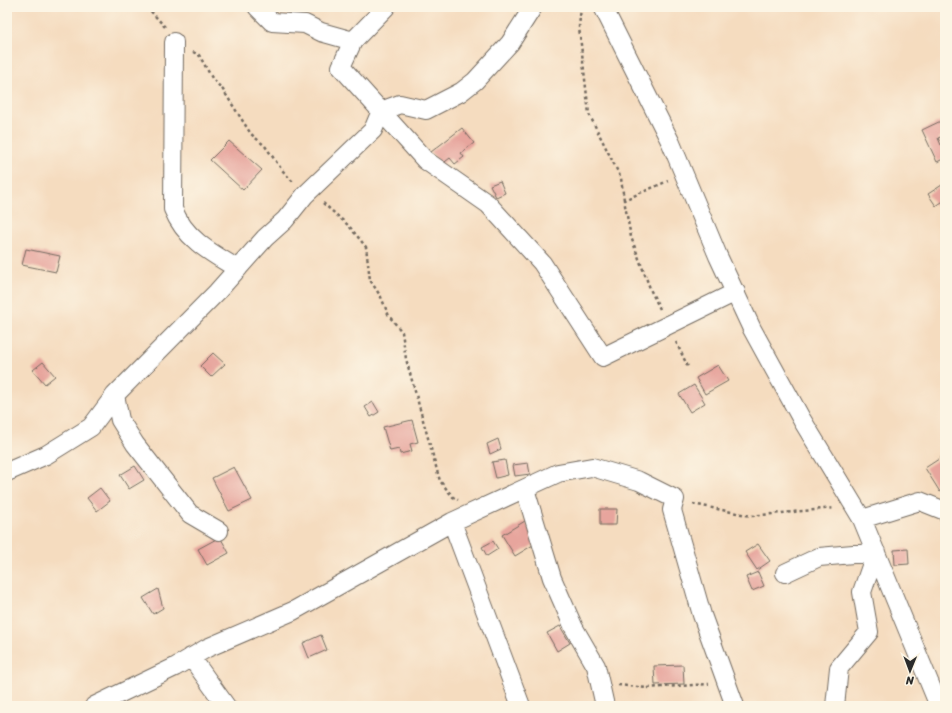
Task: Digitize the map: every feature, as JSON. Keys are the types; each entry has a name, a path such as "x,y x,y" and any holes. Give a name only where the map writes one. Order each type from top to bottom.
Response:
{"street":[{"path":"257,7 272,22 305,24 321,32 353,41"},
{"path":"386,7 353,41 341,67 425,160 488,204 542,263 603,356 736,292"},
{"path":"7,472 46,455 91,427 115,394 238,270 265,238 285,220 305,195 373,130 382,111 400,104 426,110 462,92 475,81 510,43 533,7"},
{"path":"603,7 668,136 718,256 752,329 802,420 858,512 876,552 936,700"},
{"path":"174,42 173,209 178,221 191,237 201,246 238,270"},
{"path":"115,394 120,420 135,444 190,514 219,531"},
{"path":"94,706 191,657 293,611 452,522 558,473 592,467 639,481 675,499 672,510 683,552 702,615 735,706"},
{"path":"525,489 552,578 574,628 596,666 605,706"},
{"path":"858,512 920,501 945,511"},
{"path":"452,522 521,706"},
{"path":"785,574 819,557 876,552"},
{"path":"834,706 839,668 869,632 862,592 876,552"},
{"path":"191,657 226,706"}],"path":[{"path":"147,7 167,29 174,42 199,55 212,78 223,90 252,134 265,146 282,170 305,195 316,196 349,226 366,247 370,280 381,297 390,316 402,332 406,359 440,481 453,497 477,511"},
{"path":"582,7 579,27 588,114 620,178 631,237 651,291 689,369"},
{"path":"624,200 684,174"},
{"path":"675,499 751,516 858,512"},
{"path":"600,682 647,688 690,687 727,682"}],"building":[{"path":"945,119 945,135 938,138 941,145 945,143 945,158 937,162 922,130"},
{"path":"462,128 474,143 461,153 464,157 455,164 450,158 441,165 431,152"},
{"path":"229,141 262,170 243,190 210,160"},
{"path":"500,181 505,193 496,197 490,185"},
{"path":"942,185 945,189 945,200 936,206 928,194"},
{"path":"26,249 60,256 56,272 22,265"},
{"path":"213,353 225,364 211,377 200,366"},
{"path":"43,362 55,376 45,384 33,370"},
{"path":"718,365 728,381 705,394 696,378"},
{"path":"694,385 705,403 690,412 679,394"},
{"path":"373,402 379,412 371,417 365,407"},
{"path":"412,420 418,442 410,444 412,451 400,454 399,449 390,451 383,427"},
{"path":"498,439 501,449 490,454 487,444"},
{"path":"945,455 945,488 940,492 925,468"},
{"path":"505,460 508,475 496,478 492,462"},
{"path":"528,463 530,474 515,476 513,465"},
{"path":"135,466 144,480 129,489 120,475"},
{"path":"234,467 252,500 229,511 212,478"},
{"path":"100,488 110,501 97,511 87,498"},
{"path":"600,509 617,509 616,525 600,525"},
{"path":"525,521 538,542 515,556 502,535"},
{"path":"220,537 229,553 207,565 198,549"},
{"path":"493,541 498,549 487,556 482,547"},
{"path":"758,544 770,561 757,570 745,552"},
{"path":"908,549 909,564 895,565 894,550"},
{"path":"758,572 764,586 752,591 746,577"},
{"path":"158,589 163,608 153,614 143,598"},
{"path":"560,626 570,643 557,651 547,633"},
{"path":"321,635 327,650 309,658 303,643"},
{"path":"683,665 684,684 655,685 654,666"}]}
